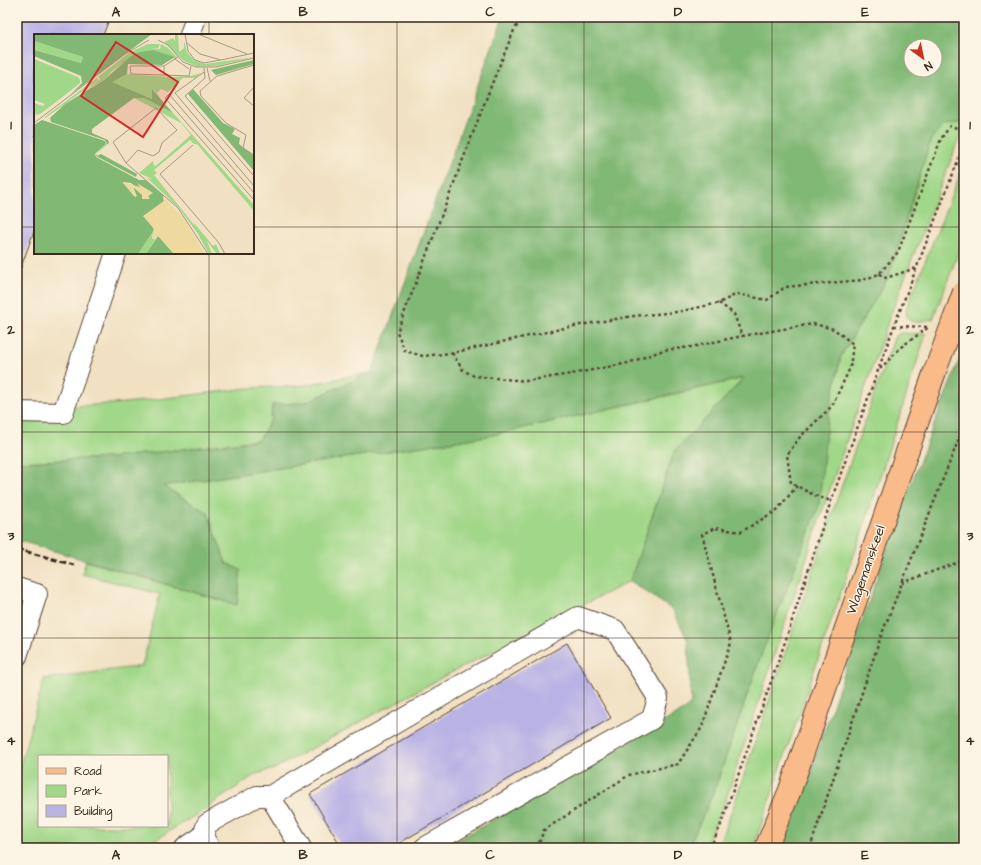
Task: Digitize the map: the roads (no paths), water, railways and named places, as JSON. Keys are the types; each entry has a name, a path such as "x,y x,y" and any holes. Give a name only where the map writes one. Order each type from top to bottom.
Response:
{"main road":[{"name":"Wagemanskeel","path":"766,848 790,790 934,374 964,292"}],"lane":[{"path":"190,34 196,17"},
{"path":"17,412 62,413 116,254"},
{"path":"17,588 37,594 17,656"},
{"path":"185,848 206,842 207,824 257,796 270,796 578,617 615,630 658,698 652,719 424,848"},
{"path":"270,796 301,848"}],"railway":[{"path":"17,549 74,565"}]}
